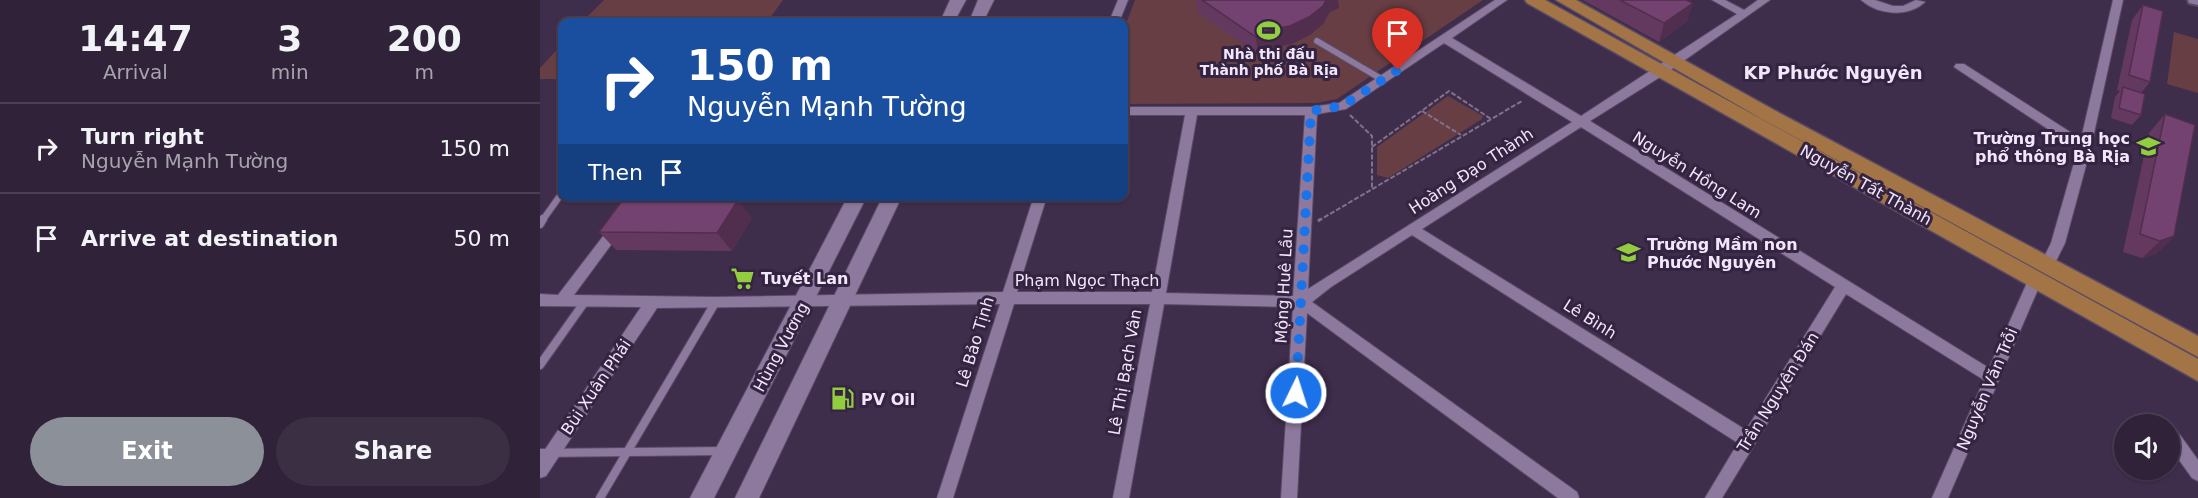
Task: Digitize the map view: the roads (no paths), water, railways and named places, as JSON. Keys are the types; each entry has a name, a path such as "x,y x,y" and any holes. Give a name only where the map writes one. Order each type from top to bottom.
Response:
{"main road":[{"path":"949,18 958,0"},
{"path":"978,18 986,0"},
{"name":"Nguyễn Tất Thành","path":"1533,0 1667,66 2041,272 2198,347"},
{"name":"Nguyễn Tất Thành","path":"1564,0 1667,66"},
{"name":"Hùng Vương","path":"702,498 855,201"},
{"name":"Hùng Vương","path":"747,498 891,201"},
{"name":"Nguyễn Tất Thành","path":"2041,272 2198,371"}],"street":[{"path":"1116,18 1123,0"},
{"path":"1128,111 1311,111 1342,106 1502,0"},
{"path":"1717,0 1744,14"},
{"name":"Hoàng Đạo Thành","path":"1302,302 1326,283 1667,66 1765,0"},
{"path":"1866,0 1897,11 1920,2"},
{"name":"Nguyễn Văn Trỗi","path":"1940,498 1992,377 2041,272 2058,243 2085,147 2118,0"},
{"path":"2193,0 2198,1"},
{"name":"Nguyễn Hồng Lam","path":"1445,39 1581,120 1843,287 1992,377"},
{"path":"1960,67 2085,147"},
{"name":"Lê Thị Bạch Vân","path":"1121,498 1192,111"},
{"name":"Mộng Huê Lầu","path":"1289,498 1302,302 1311,111"},
{"path":"562,300 637,201"},
{"name":"Lê Bảo Tịnh","path":"945,498 1039,201"},
{"name":"Lê Bình","path":"1413,229 1748,440"},
{"name":"Trần Nguyên Đán","path":"1713,498 1843,287"},
{"name":"Phạm Ngọc Thạch","path":"540,300 715,303 1008,297 1302,302"},
{"path":"1302,302 1571,498"},
{"name":"Bùi Xuân Phái","path":"540,471 546,453 652,303"},
{"path":"2180,448 2198,473"}],"lane":[{"path":"1317,40 1383,80"},
{"path":"540,224 558,199"},
{"path":"540,365 586,300"},
{"path":"600,498 715,303"},
{"path":"546,453 726,451"}],"place":[{"name":"Nhà thi đấu Thành phố Bà Rịa","path":"1269,30"},
{"name":"Trường Trung học phổ thông Bà Rịa","path":"2148,147"},
{"name":"Trường Mầm non Phước Nguyên","path":"1629,253"},
{"name":"Tuyết Lan","path":"743,278"},
{"name":"PV Oil","path":"843,399"}],"district":[{"name":"KP Phước Nguyên","path":"1833,72"}]}
